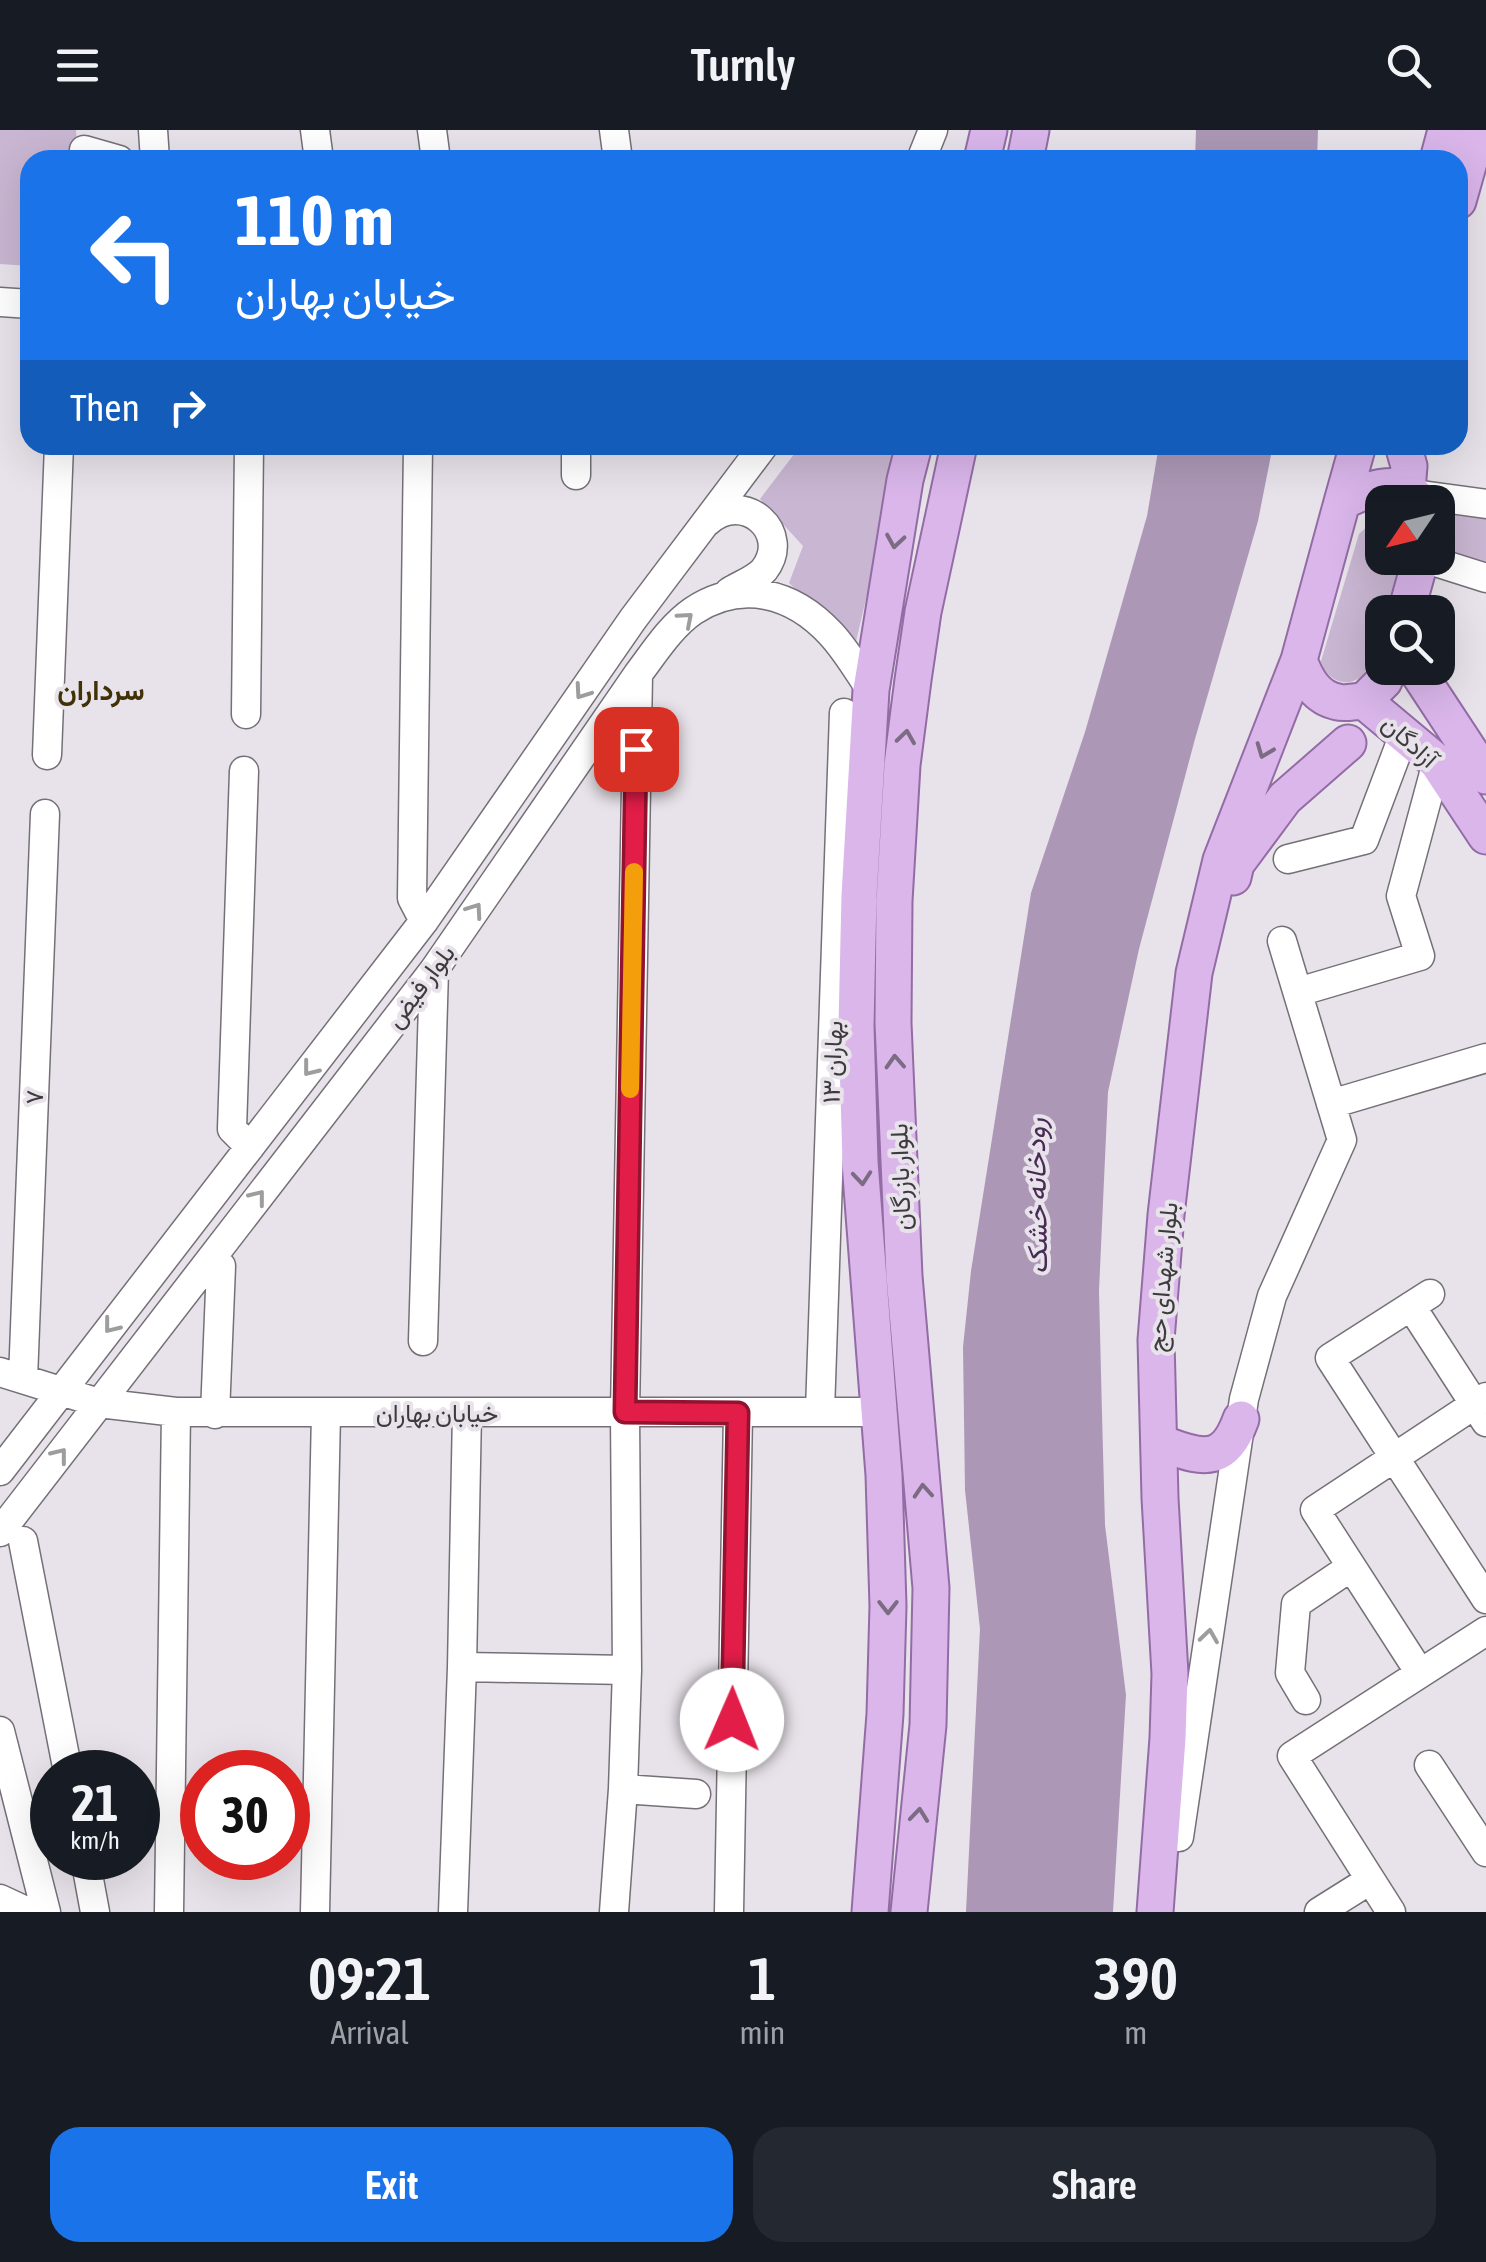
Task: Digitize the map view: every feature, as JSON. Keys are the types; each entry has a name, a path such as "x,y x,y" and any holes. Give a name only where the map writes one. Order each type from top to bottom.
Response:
{"main road":[{"path":"1468,158 1478,130"},
{"name":"بلوار بازرگان","path":"870,1912 886,1714 888,1606 884,1475 860,1162 856,1026 859,896 871,690 911,455"},
{"name":"بلوار بازرگان","path":"910,1912 928,1725 930,1588 904,1276 893,1023 894,901 902,765 913,680 923,612 957,455"},
{"name":"بلوار شهدای حج","path":"1155,1912 1170,1674 1156,1340 1194,973 1221,860 1299,660 1355,455"},
{"path":"1405,455 1412,485"},
{"path":"1342,502 1365,490"},
{"path":"1299,660 1307,681 1320,695 1338,702 1362,700"},
{"path":"1378,685 1362,700 1348,744 1404,734 1405,713 1414,705 1440,706"},
{"name":"آزادگان","path":"1426,685 1486,776"},
{"name":"آزادگان","path":"1362,700 1437,762 1486,836"},
{"name":"بلوار شهدای حج","path":"1174,1912 1186,1679 1172,1515 1168,1358 1178,1232 1208,973 1236,864 1286,798 1348,744"},
{"path":"859,896 894,901"},
{"path":"1169,1446 1196,1456 1217,1452 1234,1439 1241,1419"}],"street":[{"path":"47,755 59,455"},
{"path":"246,714 249,455"},
{"path":"418,455 412,898 424,922"},
{"path":"576,455 576,475"},
{"name":"بلوار فیض","path":"0,1471 424,922 633,619 757,455"},
{"path":"1455,500 1486,504"},
{"name":"بلوار فیض","path":"11,1537 100,1403 434,970 661,643 690,612 755,578 765,568 772,555 772,540 757,516 730,509 705,524"},
{"path":"1455,568 1486,578"},
{"path":"719,597 748,593 776,596 804,609 832,635 871,690"},
{"path":"614,1912 626,1670 625,1412 638,674"},
{"name":"بهاران ۱۳","path":"820,1411 844,713"},
{"path":"1288,859 1364,840 1404,734"},
{"path":"1298,992 1420,956 1402,896 1437,762"},
{"path":"244,771 232,1128 250,1146"},
{"name":"۷","path":"12,1376 45,814"},
{"path":"1179,1837 1244,1399 1272,1296 1342,1140 1282,941"},
{"path":"423,1341 434,970"},
{"path":"352,1015 382,1038"},
{"path":"1331,1104 1486,1058"},
{"path":"215,1414 221,1266"},
{"path":"1420,1673 1315,1510 1395,1458 1482,1408 1420,1300 1330,1358 1395,1458 1486,1599"},
{"name":"خیابان بهاران","path":"12,1376 100,1403 215,1414 879,1412"},
{"path":"169,1912 176,1412"},
{"path":"453,1912 467,1412"},
{"path":"729,1912 738,1413"},
{"path":"315,1912 326,1414"},
{"path":"11,1537 63,1750"},
{"path":"1306,1700 1290,1672 1296,1604 1351,1567"},
{"path":"1391,1912 1292,1756 1486,1631"},
{"path":"462,1668 626,1670"},
{"path":"0,1731 46,1912"},
{"path":"1429,1764 1486,1852"},
{"path":"623,1789 696,1794"},
{"path":"88,1880 95,1912"},
{"path":"1319,1912 1370,1880"},
{"path":"0,1899 28,1912"}],"shaded area":[{"path":"0,130 76,130 77,150 20,150 20,265 0,264"},
{"path":"793,455 900,455 855,646 789,583 803,546 760,499"},
{"path":"1455,504 1486,509 1486,567 1455,559"},
{"path":"1365,528 1365,575 1400,575 1394,595 1365,595 1365,673 1353,681 1343,682 1329,675 1321,661 1359,534"}],"water":[{"path":"1196,130 1318,130 1317,150 1195,150"},
{"name":"رودخانه خشک","path":"1157,455 1271,455 1258,521 1139,949 1108,1092 1099,1291 1105,1525 1126,1695 1113,1912 966,1912 980,1629 965,1490 963,1347 971,1271 1031,893 1085,732 1147,516"}],"slow traffic":[{"path":"630,1089 634,872"}],"district":[{"name":"سرداران","path":"101,690"}],"route":[{"path":"636,749 625,1412 738,1413 732,1720"}]}
